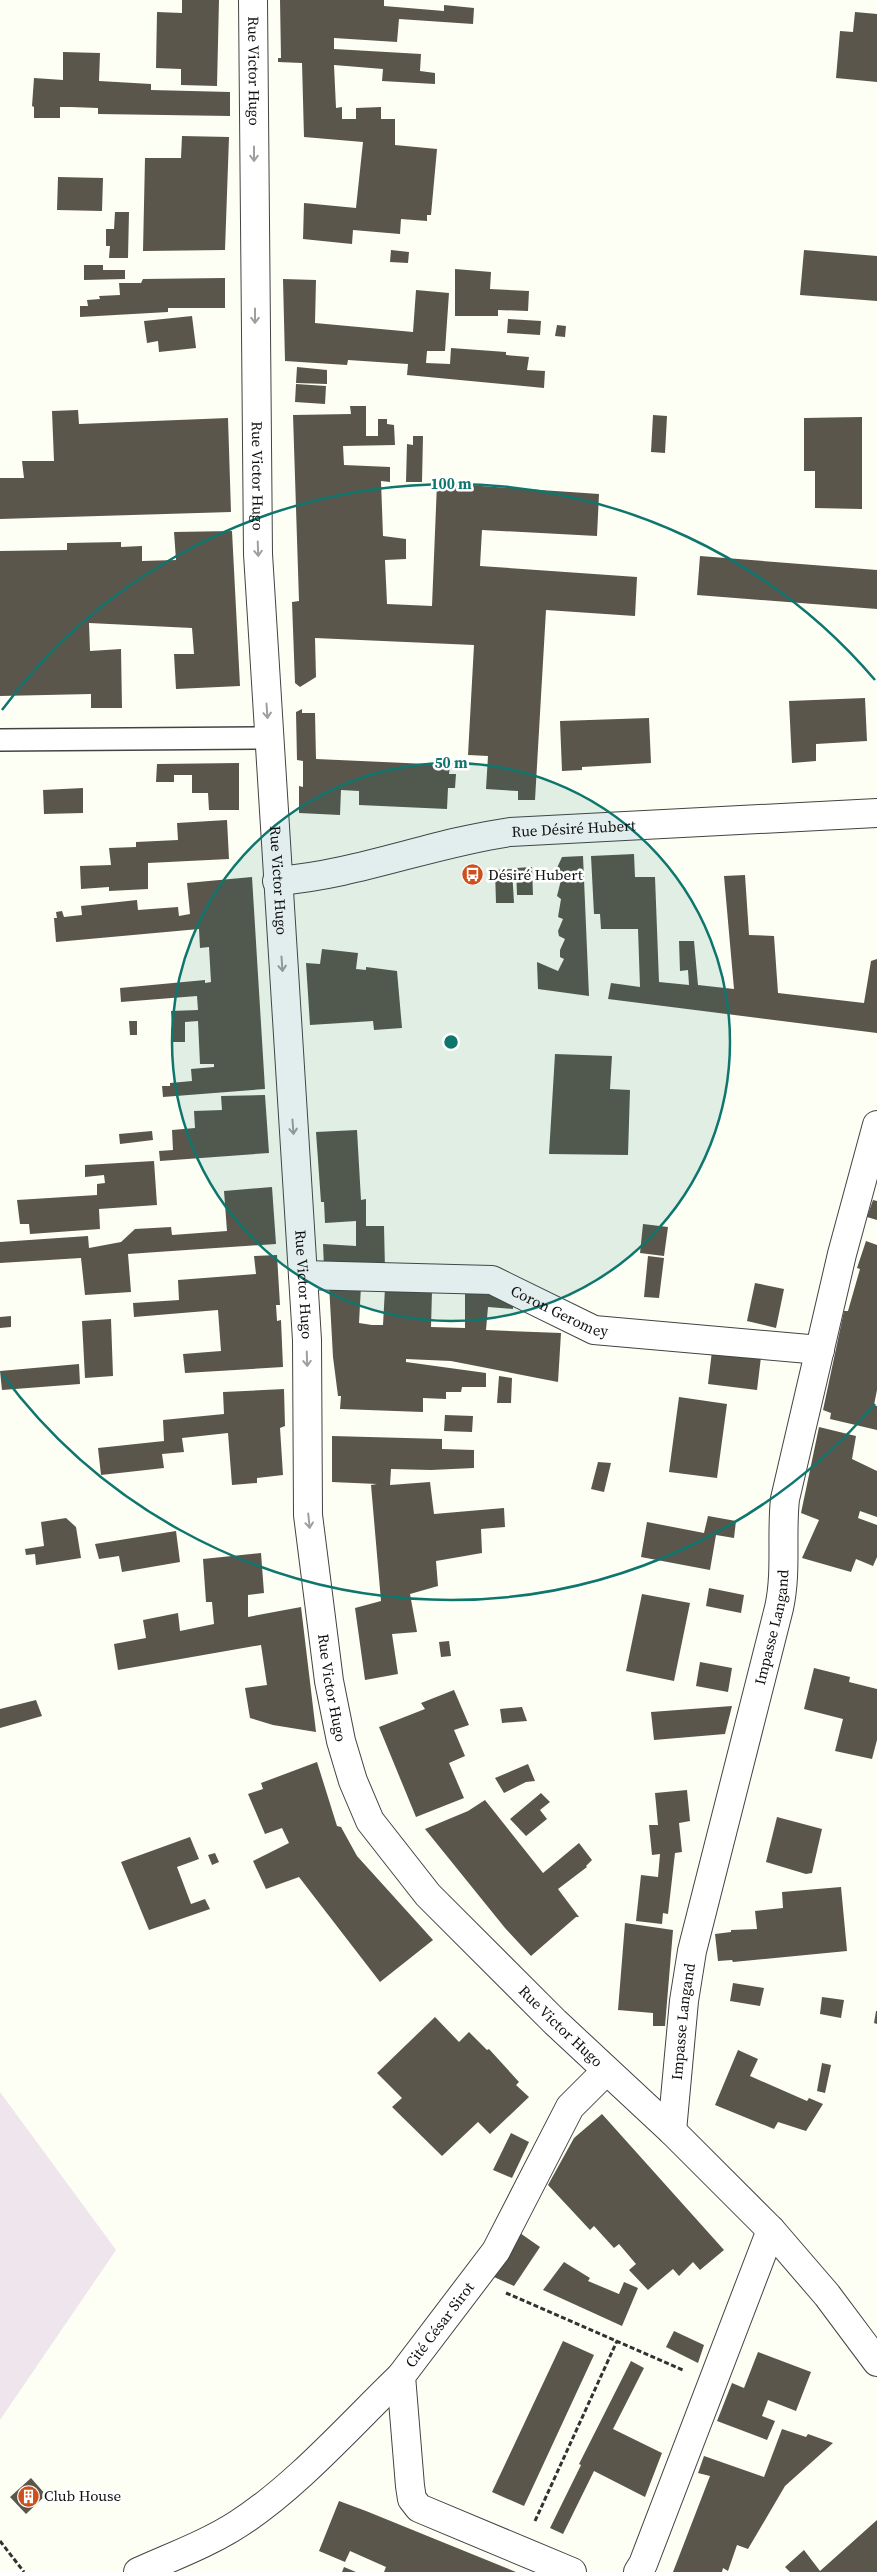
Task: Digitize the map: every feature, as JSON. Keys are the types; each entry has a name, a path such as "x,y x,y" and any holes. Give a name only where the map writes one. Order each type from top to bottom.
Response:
{"street":[{"name":"Rue Victor Hugo","path":"253,0 256,510 308,1368 308,1516 332,1699 341,1741 353,1781 370,1821 378,1834 428,1895 606,2071 672,2131 771,2230 827,2295 877,2362"},
{"name":"Rue Désiré Hubert","path":"277,881 330,875 478,837 510,832 877,813"},
{"name":"Impasse Langand","path":"672,2131 684,2001 692,1951 782,1593 785,1499 842,1254 877,1125"},
{"name":"Coron Geromey","path":"302,1276 492,1280 594,1330 820,1350"},
{"name":"Cité César Sirot","path":"572,2572 418,2508 412,2499 401,2376 496,2251 570,2107 606,2071"},
{"path":"638,2572 643,2564 771,2230"},
{"path":"138,2572 214,2537 256,2511 279,2493 401,2376"}],"lane":[{"path":"0,740 269,738"}],"path":[{"path":"475,2280 712,2382"},
{"path":"522,2551 617,2341"},
{"path":"0,2542 24,2572"}],"shaded area":[{"path":"0,2092 116,2250 0,2420"}],"building":[{"path":"182,0 219,0 217,86 181,85 181,69 156,68 157,12 182,13"},
{"path":"280,0 384,0 384,6 444,11 444,5 474,8 473,24 399,19 397,42 334,38 334,49 421,54 420,71 435,73 435,84 382,81 383,69 334,65 336,108 342,107 342,119 356,119 356,108 381,107 381,119 395,119 395,145 437,149 431,215 427,215 427,221 401,219 400,234 353,230 352,244 303,239 304,203 356,208 363,142 304,137 302,63 278,62 278,58 281,58"},
{"path":"855,12 877,14 877,82 836,78 840,31 853,32"},
{"path":"63,52 100,53 99,81 151,84 151,90 230,92 230,116 98,114 98,108 60,107 60,118 34,118 34,107 32,106 34,78 63,80"},
{"path":"182,136 229,137 225,250 143,251 145,158 181,158"},
{"path":"58,177 103,178 102,211 57,210"},
{"path":"115,212 129,212 128,258 109,258 110,246 106,246 106,229 114,229"},
{"path":"391,250 409,252 408,263 390,262"},
{"path":"804,250 877,256 877,301 800,295"},
{"path":"84,265 103,265 103,270 125,270 125,279 84,280"},
{"path":"455,269 491,272 490,289 529,291 528,311 498,310 498,316 455,316"},
{"path":"225,278 225,308 168,308 168,312 80,317 80,306 88,306 87,300 100,299 99,296 120,295 119,283 141,283 143,279"},
{"path":"283,279 316,280 315,323 413,332 416,290 449,293 445,351 427,351 426,363 450,364 451,348 506,352 506,355 529,357 527,370 545,371 544,388 407,375 408,364 348,360 347,365 285,361"},
{"path":"192,316 196,348 159,352 158,341 147,343 144,321"},
{"path":"508,319 541,321 540,335 507,333"},
{"path":"557,325 566,326 565,337 555,336"},
{"path":"297,367 327,370 327,384 296,383"},
{"path":"296,384 326,386 325,404 295,402"},
{"path":"350,406 366,406 366,436 378,436 378,419 387,419 387,424 394,425 395,445 343,446 344,465 390,467 390,482 381,481 383,536 406,539 406,559 385,560 387,604 432,606 437,483 599,494 597,536 482,530 480,566 637,577 635,616 546,610 535,800 518,800 518,791 486,789 488,756 468,755 474,645 315,638 316,677 300,687 295,683 292,602 299,601 293,415 351,414"},
{"path":"78,410 79,424 228,418 231,512 0,519 0,478 24,478 22,461 54,461 52,411"},
{"path":"653,415 667,416 665,453 651,452"},
{"path":"862,417 862,509 815,508 815,471 804,471 804,418"},
{"path":"413,436 423,436 422,482 406,482 407,444 413,445"},
{"path":"232,531 240,686 176,689 174,654 194,654 192,628 89,623 90,651 121,649 122,708 91,708 91,694 0,696 0,551 67,550 67,543 121,542 121,547 142,546 142,561 176,560 174,532"},
{"path":"700,556 877,570 877,609 697,595"},
{"path":"865,698 867,741 816,744 816,761 792,763 789,701"},
{"path":"302,709 302,713 315,713 316,759 450,765 449,774 456,774 455,788 448,788 447,809 359,805 359,791 341,790 340,815 299,813 299,786 303,787 303,761 297,760 296,712"},
{"path":"649,718 651,763 582,767 582,770 562,771 560,721"},
{"path":"239,763 239,810 209,810 208,793 192,793 192,775 174,775 174,782 156,782 157,764"},
{"path":"83,788 83,813 44,814 43,790"},
{"path":"227,820 229,859 148,863 148,889 109,891 109,887 81,889 80,866 111,865 109,848 136,847 136,842 178,840 177,823"},
{"path":"634,854 635,877 655,877 659,982 689,985 688,970 680,971 679,941 694,941 698,985 734,989 724,876 745,875 749,935 774,936 778,993 864,1003 871,961 877,959 877,1033 608,999 611,983 640,987 638,929 601,929 600,914 594,914 591,856"},
{"path":"583,856 589,996 538,989 537,962 558,971 564,959 560,957 560,950 565,939 559,936 558,931 563,919 558,917 561,899 557,896 561,880 555,876 556,870 562,857"},
{"path":"532,867 533,895 517,895 516,868"},
{"path":"512,869 514,903 496,903 495,870"},
{"path":"252,877 265,1089 163,1097 162,1086 170,1086 170,1083 192,1081 191,1069 214,1067 214,1064 200,1064 198,1021 185,1022 185,1042 173,1042 171,1011 198,1010 197,996 121,1002 120,988 205,980 205,983 211,982 209,947 200,948 199,929 56,942 54,918 57,918 56,912 62,911 64,917 82,915 81,906 137,900 138,910 178,907 179,916 190,914 187,883"},
{"path":"322,949 358,953 356,969 366,970 366,967 397,971 402,1028 374,1030 373,1021 310,1025 306,963 320,964"},
{"path":"129,1021 137,1021 137,1035 130,1035"},
{"path":"555,1054 612,1056 610,1089 630,1090 628,1155 549,1154"},
{"path":"265,1095 269,1153 160,1161 159,1151 173,1150 172,1130 195,1128 194,1111 222,1110 221,1096"},
{"path":"357,1130 361,1200 366,1199 366,1226 384,1226 385,1270 324,1268 323,1244 356,1246 356,1221 325,1223 324,1202 321,1202 316,1132"},
{"path":"152,1131 153,1140 120,1144 119,1134"},
{"path":"154,1161 157,1205 99,1209 100,1229 30,1234 29,1224 20,1224 17,1200 97,1195 97,1184 105,1183 104,1175 85,1177 85,1165"},
{"path":"272,1187 276,1244 128,1254 131,1292 85,1295 81,1258 0,1263 0,1242 88,1236 89,1248 121,1242 135,1229 171,1227 172,1235 227,1231 224,1191"},
{"path":"873,1200 877,1201 877,1220 867,1217"},
{"path":"643,1224 668,1227 664,1256 640,1253"},
{"path":"866,1241 877,1245 877,1390 874,1405 877,1406 877,1430 830,1419 831,1413 823,1410 844,1311 848,1311 860,1269 857,1268"},
{"path":"277,1255 280,1305 276,1305 277,1321 281,1320 283,1367 185,1373 183,1354 221,1351 218,1310 134,1317 133,1303 179,1300 178,1280 256,1274 254,1256"},
{"path":"648,1256 664,1258 659,1298 644,1297"},
{"path":"755,1283 784,1289 776,1328 747,1321"},
{"path":"329,1284 361,1286 359,1323 372,1325 383,1325 385,1288 432,1291 431,1327 465,1328 465,1293 514,1296 513,1309 488,1307 486,1330 561,1333 558,1382 451,1361 406,1359 406,1362 486,1373 486,1387 462,1387 461,1392 446,1392 446,1399 423,1398 423,1412 340,1409 341,1396 338,1396 333,1357"},
{"path":"11,1316 11,1327 0,1328 0,1317"},
{"path":"111,1319 113,1376 85,1378 82,1321"},
{"path":"712,1351 761,1357 757,1390 708,1384"},
{"path":"79,1364 80,1384 2,1390 0,1371"},
{"path":"499,1376 512,1378 511,1403 497,1403"},
{"path":"284,1389 285,1426 280,1428 283,1475 257,1478 257,1483 232,1485 228,1433 182,1438 184,1452 162,1454 164,1468 101,1475 98,1448 164,1441 163,1420 224,1414 223,1392"},
{"path":"679,1397 727,1404 717,1478 669,1472"},
{"path":"445,1415 473,1416 472,1432 444,1431"},
{"path":"819,1427 856,1436 852,1459 877,1471 877,1517 860,1511 858,1518 877,1525 877,1557 873,1566 856,1559 851,1572 802,1558 819,1520 801,1513"},
{"path":"332,1436 442,1439 442,1449 474,1450 474,1468 391,1469 390,1485 430,1482 434,1514 504,1508 505,1527 481,1529 482,1553 436,1561 438,1586 410,1594 417,1632 392,1634 398,1674 365,1680 355,1608 381,1601 371,1485 377,1484 332,1482"},
{"path":"598,1462 611,1463 604,1492 591,1489"},
{"path":"708,1516 736,1521 734,1538 716,1535 710,1570 641,1557 647,1522 704,1533"},
{"path":"66,1518 76,1527 81,1558 36,1565 35,1554 26,1555 25,1549 44,1546 41,1522"},
{"path":"176,1531 180,1562 122,1572 119,1556 99,1559 95,1544"},
{"path":"261,1553 264,1593 248,1595 248,1617 301,1607 316,1732 273,1725 250,1718 245,1688 267,1685 261,1645 118,1670 114,1644 146,1638 143,1620 178,1613 180,1631 214,1624 212,1602 206,1602 203,1559"},
{"path":"709,1588 744,1595 741,1613 706,1606"},
{"path":"642,1594 690,1603 674,1681 626,1671"},
{"path":"449,1641 451,1656 441,1657 439,1642"},
{"path":"700,1662 732,1668 728,1692 696,1686"},
{"path":"814,1668 850,1677 849,1682 877,1689 877,1740 872,1759 835,1751 843,1719 804,1709"},
{"path":"454,1690 469,1725 454,1730 465,1756 449,1763 464,1798 416,1817 379,1727 425,1709 421,1703"},
{"path":"36,1700 42,1716 0,1728 0,1709"},
{"path":"732,1706 725,1734 654,1740 651,1712"},
{"path":"522,1707 527,1721 502,1723 500,1709"},
{"path":"317,1762 337,1826 341,1827 357,1856 433,1940 380,1982 299,1877 266,1889 253,1861 289,1843 282,1828 265,1834 248,1794 263,1789 261,1783"},
{"path":"528,1764 535,1781 526,1782 504,1793 495,1778"},
{"path":"687,1790 690,1821 679,1823 682,1852 675,1853 668,1914 663,1913 662,1924 636,1921 641,1875 658,1877 660,1854 652,1855 649,1825 658,1825 655,1793"},
{"path":"541,1793 550,1802 540,1810 547,1819 526,1836 510,1819"},
{"path":"485,1800 543,1873 579,1843 592,1860 587,1867 558,1889 579,1917 576,1917 531,1956 505,1928 425,1829 468,1811"},
{"path":"777,1817 822,1829 812,1873 806,1874 766,1862"},
{"path":"190,1837 199,1859 177,1867 191,1904 205,1899 210,1909 149,1930 121,1862"},
{"path":"215,1853 219,1862 212,1865 208,1855"},
{"path":"841,1887 847,1951 733,1962 732,1960 718,1961 715,1934 731,1932 731,1930 757,1929 755,1911 783,1908 782,1892"},
{"path":"625,1923 673,1930 665,2026 653,2026 653,2013 618,2010"},
{"path":"733,1983 764,1988 760,2006 730,2001"},
{"path":"822,1997 844,2000 841,2018 820,2014"},
{"path":"877,2011 877,2024 874,2023"},
{"path":"435,2017 459,2042 469,2032 487,2050 489,2049 519,2082 516,2085 529,2097 490,2134 478,2122 442,2156 392,2107 402,2098 377,2073"},
{"path":"738,2050 758,2059 750,2076 807,2101 809,2098 823,2104 806,2131 778,2122 774,2129 715,2105"},
{"path":"822,2063 831,2065 825,2093 817,2091"},
{"path":"602,2114 724,2250 700,2270 693,2262 679,2276 673,2269 648,2290 629,2270 636,2264 619,2244 614,2248 594,2226 590,2230 548,2185 574,2138"},
{"path":"511,2133 529,2142 512,2178 493,2170"},
{"path":"520,2233 540,2247 514,2286 494,2277"},
{"path":"564,2262 590,2278 588,2281 619,2294 624,2282 638,2288 622,2326 543,2290"},
{"path":"674,2331 704,2345 698,2363 666,2347"},
{"path":"563,2341 594,2355 524,2506 492,2492"},
{"path":"758,2352 811,2372 796,2411 768,2400 762,2416 775,2421 767,2440 717,2421 732,2383 744,2388"},
{"path":"631,2361 644,2368 613,2429 662,2453 645,2497 594,2471 563,2534 550,2528 581,2465 579,2464"},
{"path":"782,2429 806,2437 808,2434 833,2443 785,2486 748,2549 737,2545 728,2571 723,2568 722,2572 673,2572 710,2476 698,2473 704,2456 764,2477"},
{"name":"Club House","path":"31,2478 46,2495 26,2514 10,2497"},
{"path":"339,2501 516,2572 384,2572 386,2567 350,2551 345,2562 319,2551"},
{"path":"877,2520 877,2572 790,2572 785,2567 804,2550 820,2571"},
{"path":"344,2567 356,2572 342,2572"}],"place":[{"name":"Désiré Hubert","path":"472,875"},
{"name":"Club House","path":"28,2496"}]}
